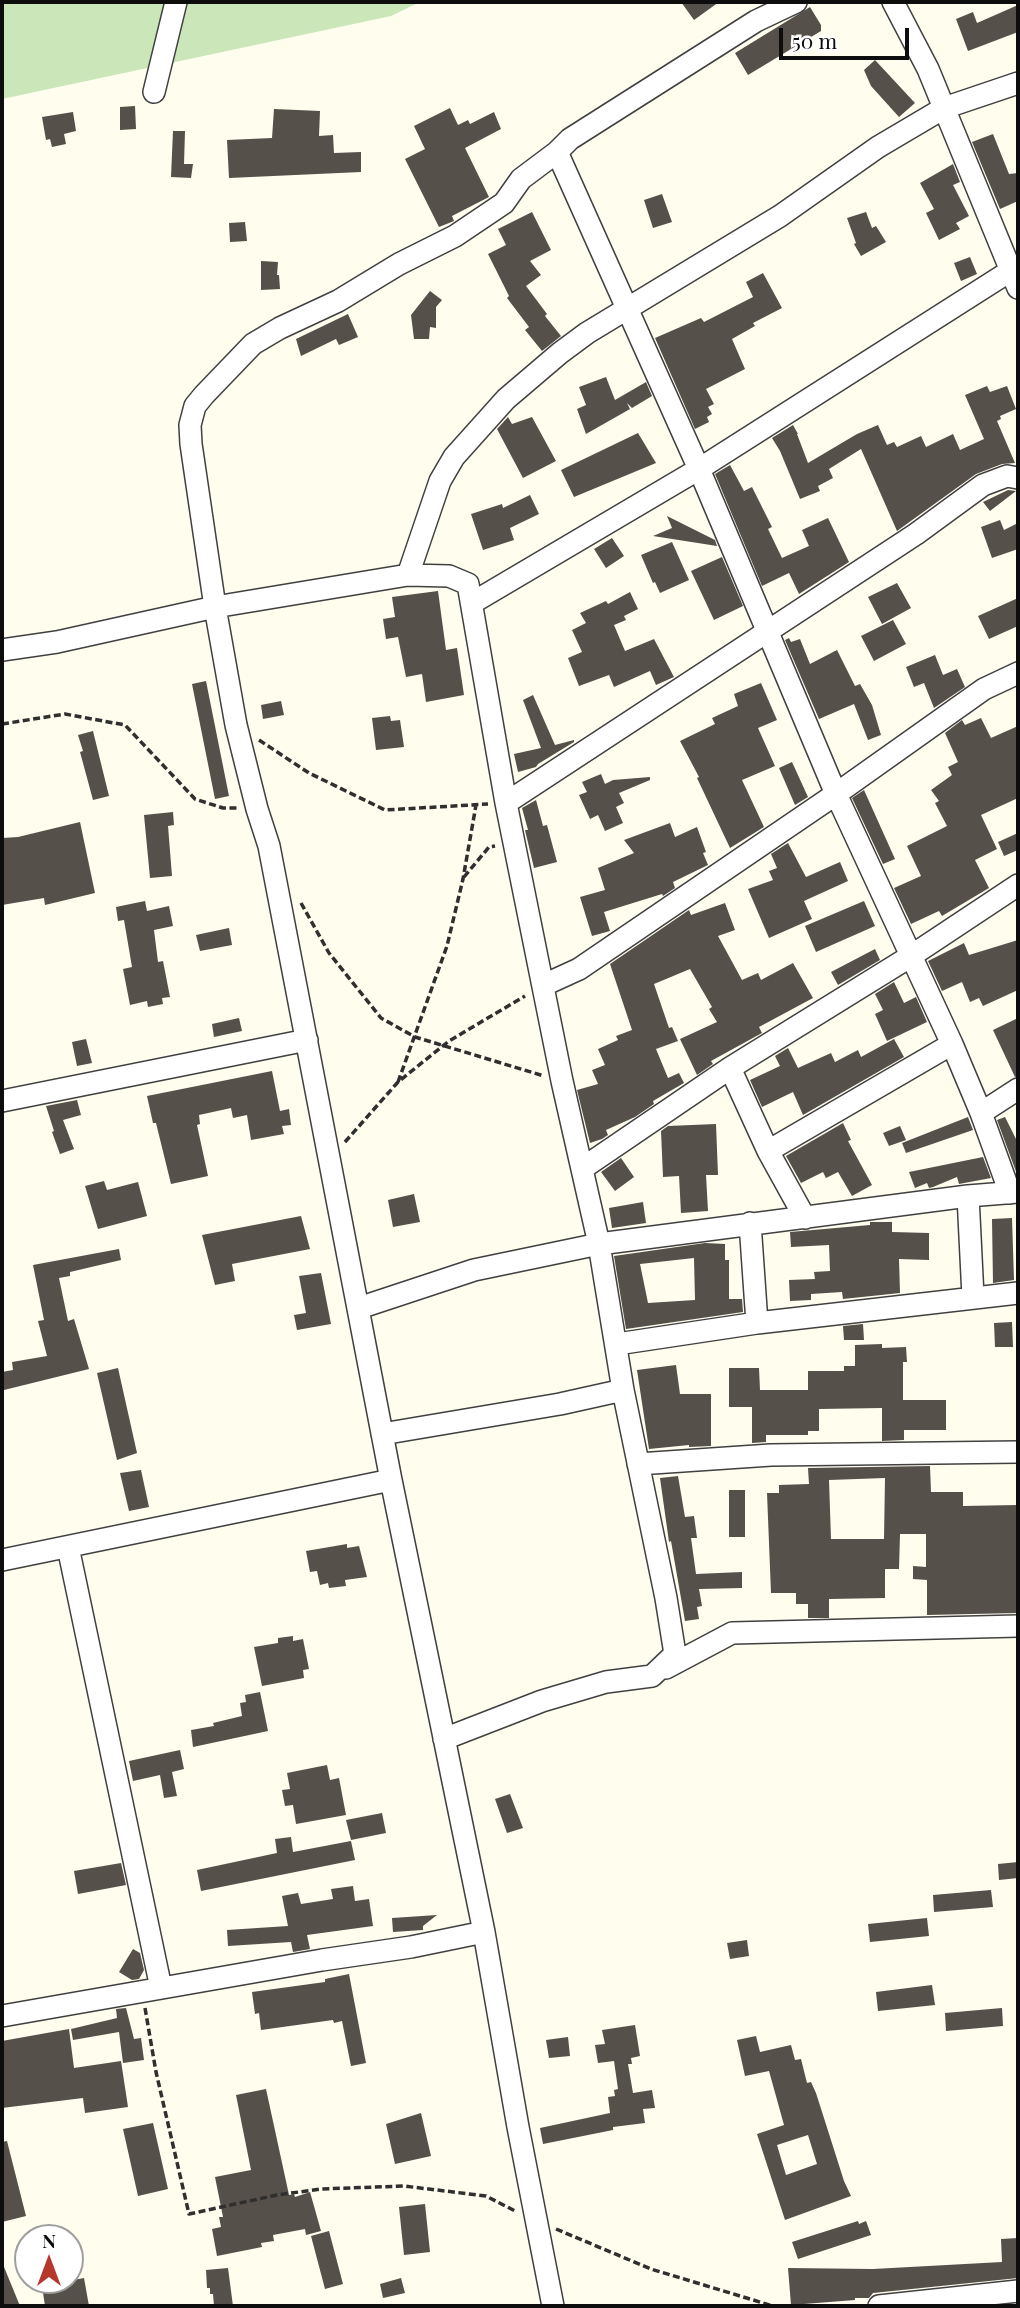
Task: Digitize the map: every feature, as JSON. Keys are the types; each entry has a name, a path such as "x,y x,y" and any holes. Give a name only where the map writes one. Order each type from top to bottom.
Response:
{"street":[{"path":"154,92 176,2"},
{"path":"554,2306 484,1931 391,1480 269,846 236,725 215,607 190,425 195,406 253,344 455,236 503,203 520,179 570,139 756,22 796,2"},
{"path":"472,603 699,469 1016,276 928,69 893,2"},
{"path":"408,575 440,481 454,457 506,399 560,353 587,333 770,223 878,147 944,108 1018,83"},
{"path":"359,1308 474,1270 599,1244 968,1196 1014,1193 952,1044 836,794 699,469 557,152"},
{"path":"506,803 916,534 983,485 1007,476 1018,478"},
{"path":"2,650 57,642 215,607 408,575 449,576 468,584 506,803 562,1081 599,1244 623,1390 666,1598 675,1654 652,1676"},
{"path":"544,985 579,969 836,794 984,689 1018,673"},
{"path":"583,1168 730,1068 911,956 1018,885"},
{"path":"2,1101 307,1040"},
{"path":"768,1151 952,1044"},
{"path":"730,1068 768,1151 805,1218"},
{"path":"981,1113 1018,1089"},
{"path":"968,1196 973,1297"},
{"path":"750,1223 757,1323"},
{"path":"617,1344 757,1323 1018,1293"},
{"path":"383,1434 623,1390"},
{"path":"638,1464 771,1455 1018,1452"},
{"path":"2,1560 391,1480"},
{"path":"68,1547 151,1990"},
{"path":"444,1739 542,1701 606,1682 652,1676 732,1633 1018,1626"},
{"path":"2,2016 411,1947 484,1931"},
{"path":"879,2306 1018,2291"}],"path":[{"path":"2,724 65,714 125,725 195,799 223,808 257,809"},
{"path":"236,725 309,774 385,810 506,803"},
{"path":"398,1082 447,946 463,879 476,805"},
{"path":"463,879 489,847 515,839"},
{"path":"298,897 329,953 381,1018 415,1037 562,1081"},
{"path":"330,1159 398,1082 443,1046 544,985"},
{"path":"151,1990 156,2072 188,2214 277,2195 321,2189 404,2186 486,2196 536,2221 651,2269 774,2306"}],"green space":[{"path":"2,2 420,2 391,16 2,99"}],"building":[{"path":"681,2 719,2 694,20"},
{"path":"1018,5 1018,32 968,51 956,19 973,12 977,23"},
{"path":"810,7 821,25 821,31 748,75 735,53"},
{"path":"875,60 915,103 899,117 871,86 864,70"},
{"path":"135,106 136,129 120,130 120,107"},
{"path":"450,108 458,125 468,120 470,124 494,112 501,129 465,148 489,197 452,216 454,221 439,227 405,159 425,149 414,126"},
{"path":"274,109 320,111 319,136 333,135 334,153 361,152 361,172 229,178 227,140 272,138"},
{"path":"73,112 76,131 64,134 66,144 52,147 50,139 46,140 42,117"},
{"path":"173,131 185,131 184,164 193,164 191,178 171,177"},
{"path":"993,134 1009,174 1018,173 1018,201 1000,209 972,142"},
{"path":"953,164 960,182 953,185 969,216 956,223 960,229 939,240 926,213 934,209 920,183"},
{"path":"662,194 672,222 653,228 644,200"},
{"path":"532,212 551,250 530,261 541,275 526,286 561,336 542,351 525,330 529,327 507,298 509,296 488,254 506,245 498,229"},
{"path":"866,212 872,228 876,226 886,242 861,256 854,244 856,243 847,218"},
{"path":"245,222 247,241 230,242 229,223"},
{"path":"970,257 977,274 961,281 954,263"},
{"path":"261,261 278,262 280,289 261,290"},
{"path":"763,273 782,308 753,323 755,326 732,339 745,369 706,389 714,404 708,407 712,414 707,417 709,422 695,429 655,338 701,318 704,322 753,297 746,282"},
{"path":"430,291 442,300 436,307 436,328 430,327 429,339 414,339 411,315"},
{"path":"348,314 358,337 339,345 336,339 301,356 296,339"},
{"path":"606,377 615,400 646,382 652,396 632,408 627,403 630,409 586,434 577,409 586,405 579,387"},
{"path":"987,386 990,392 1007,386 1016,409 1000,416 1001,419 997,421 1015,463 1002,464 976,474 897,531 861,449 829,469 833,478 818,486 820,491 800,499 772,438 793,425 808,463 857,434 878,425 887,445 894,442 897,447 921,436 926,447 953,434 960,450 984,439 965,395"},
{"path":"508,417 512,424 532,417 556,461 523,478 497,429"},
{"path":"638,433 656,463 574,497 561,470"},
{"path":"730,465 744,491 752,487 772,527 768,529 782,558 809,546 802,530 828,518 849,562 799,594 789,573 762,586 715,474"},
{"path":"1008,490 1016,491 990,511 983,502"},
{"path":"530,495 539,514 510,528 514,540 483,550 471,514 502,504 503,508"},
{"path":"667,516 715,540 717,546 653,536 672,528"},
{"path":"1000,520 1004,530 1018,523 1018,549 992,558 981,527"},
{"path":"612,538 624,556 606,568 594,549"},
{"path":"672,542 689,580 660,593 641,555"},
{"path":"722,557 743,606 714,620 691,571"},
{"path":"897,583 911,608 882,624 868,597"},
{"path":"438,591 446,650 457,648 464,695 426,702 422,674 406,677 398,637 386,639 383,619 395,617 392,597"},
{"path":"630,592 638,609 624,616 626,620 614,625 625,651 654,639 674,677 656,685 650,671 614,687 609,675 579,686 568,658 582,652 572,630 586,623 580,613 606,601 608,604"},
{"path":"1018,598 1018,626 989,639 978,616"},
{"path":"893,620 906,644 874,661 861,636"},
{"path":"789,638 791,642 800,639 810,664 837,650 855,686 860,684 872,705 881,735 868,740 854,704 819,719 785,640"},
{"path":"935,655 943,675 957,669 965,687 934,708 924,683 914,687 906,667"},
{"path":"206,681 229,796 215,799 192,684"},
{"path":"761,683 777,720 758,728 775,766 742,780 764,827 730,848 680,741 715,724 712,718 738,706 734,694"},
{"path":"533,695 555,745 574,742 536,767 518,772 514,754 541,748 523,700"},
{"path":"281,701 284,715 263,719 261,705"},
{"path":"390,716 391,721 400,720 404,747 376,750 372,718"},
{"path":"981,718 991,738 1018,726 1018,798 981,815 997,849 975,860 989,888 942,916 939,911 911,924 894,888 921,876 907,846 947,826 935,803 939,801 931,790 952,775 948,767 958,762 945,733 962,720 965,725"},
{"path":"93,731 109,796 93,800 78,735"},
{"path":"792,762 808,797 795,805 779,768"},
{"path":"601,774 605,784 613,780 650,777 650,780 619,793 624,803 616,807 623,823 605,831 598,815 590,819 579,795 587,792 582,782"},
{"path":"864,790 895,859 883,864 852,798"},
{"path":"536,800 543,826 547,825 557,862 534,868 522,808"},
{"path":"173,812 174,825 168,826 172,876 150,878 144,815"},
{"path":"80,822 95,893 45,905 44,898 2,905 2,838 18,837"},
{"path":"670,823 675,837 697,827 708,865 673,882 675,888 663,896 662,894 604,912 610,931 592,936 580,897 605,890 598,868 634,853 624,840"},
{"path":"1018,833 1018,850 1004,856 998,842"},
{"path":"788,843 806,877 840,862 848,881 804,901 812,919 769,938 748,889 773,880 769,871 777,868 771,854"},
{"path":"145,901 147,911 169,906 173,926 154,930 158,962 163,961 170,997 162,998 163,1004 148,1007 147,1001 130,1005 123,969 132,967 124,920 118,921 116,907"},
{"path":"864,901 875,926 816,952 805,926"},
{"path":"725,903 735,930 718,936 742,980 758,973 761,980 793,963 813,998 759,1027 762,1033 711,1061 713,1064 697,1075 680,1039 717,1022 709,1009 712,1007 690,969 654,984 669,1028 672,1027 678,1041 656,1049 668,1078 679,1073 684,1083 653,1101 654,1104 635,1117 606,1130 608,1135 602,1139 590,1143 577,1090 598,1084 592,1070 605,1065 598,1049 618,1040 616,1036 632,1030 610,964 689,910 691,915"},
{"path":"229,928 232,945 200,951 196,935"},
{"path":"1018,940 1018,990 983,1006 979,998 970,1002 962,982 942,991 928,961 964,943 969,955"},
{"path":"875,949 880,960 838,985 831,972"},
{"path":"894,982 904,1003 916,997 927,1022 887,1041 875,1014 883,1010 875,994"},
{"path":"239,1018 242,1031 214,1037 212,1024"},
{"path":"1018,1018 1018,1076 1015,1077 993,1030"},
{"path":"86,1039 92,1063 77,1066 72,1042"},
{"path":"894,1039 904,1057 803,1115 793,1092 762,1107 750,1080 780,1066 775,1056 788,1048 798,1068 831,1053 835,1062 858,1050 861,1057"},
{"path":"272,1071 280,1111 289,1109 291,1125 282,1126 284,1134 251,1140 247,1115 233,1118 231,1108 199,1115 200,1124 197,1125 208,1176 171,1184 147,1096"},
{"path":"77,1100 81,1115 63,1120 74,1149 60,1154 46,1106"},
{"path":"968,1117 973,1130 906,1153 902,1143"},
{"path":"1005,1117 1018,1143 1018,1177 997,1120"},
{"path":"843,1123 851,1140 848,1141 872,1185 852,1196 838,1172 826,1178 823,1172 801,1183 786,1156"},
{"path":"716,1124 718,1175 706,1175 708,1211 681,1213 679,1176 663,1177 661,1131 668,1126"},
{"path":"900,1126 906,1140 889,1146 883,1133"},
{"path":"983,1157 991,1178 959,1184 957,1177 933,1187 929,1188 927,1183 915,1188 909,1172"},
{"path":"621,1158 634,1177 615,1191 601,1172"},
{"path":"104,1181 107,1190 138,1182 147,1216 98,1229 85,1186"},
{"path":"414,1194 420,1222 393,1227 388,1200"},
{"path":"643,1202 646,1223 612,1228 609,1208"},
{"path":"301,1216 310,1249 232,1264 235,1281 215,1285 202,1235"},
{"path":"1012,1218 1014,1280 993,1283 992,1219"},
{"path":"870,1222 892,1222 892,1232 929,1233 929,1260 899,1259 900,1293 843,1299 842,1292 811,1294 811,1300 790,1301 789,1280 815,1279 814,1272 830,1271 829,1245 791,1247 790,1232 870,1225"},
{"path":"705,1243 725,1244 725,1260 729,1260 729,1299 742,1299 743,1312 626,1329 614,1256","holes":["694,1258 695,1300 648,1303 640,1264"]},
{"path":"119,1249 121,1260 70,1272 70,1276 59,1278 68,1321 74,1319 89,1369 4,1390 2,1372 13,1370 12,1362 47,1356 38,1321 44,1320 33,1265"},
{"path":"321,1273 331,1324 297,1330 294,1315 306,1313 299,1276"},
{"path":"1012,1322 1013,1347 995,1347 994,1323"},
{"path":"863,1324 864,1340 844,1340 843,1326"},
{"path":"882,1344 882,1348 906,1347 907,1362 903,1362 903,1400 946,1400 946,1430 904,1430 904,1440 882,1441 882,1408 819,1409 819,1431 808,1431 808,1435 766,1435 766,1442 752,1443 752,1407 729,1407 729,1368 759,1368 760,1390 808,1390 808,1371 844,1371 844,1366 855,1366 855,1345"},
{"path":"676,1365 680,1394 711,1394 711,1446 649,1449 637,1370"},
{"path":"118,1368 137,1453 117,1460 97,1373"},
{"path":"930,1466 931,1492 963,1492 963,1506 1017,1505 1018,1613 927,1615 927,1580 913,1579 913,1566 926,1567 926,1534 900,1534 899,1569 885,1569 885,1598 829,1599 829,1618 808,1618 808,1604 796,1604 796,1593 771,1593 767,1493 779,1493 779,1485 809,1484 808,1468","holes":["885,1478 884,1539 831,1539 829,1480"]},
{"path":"141,1470 149,1507 129,1511 120,1473"},
{"path":"678,1476 685,1517 694,1516 697,1538 691,1538 696,1574 742,1572 742,1588 699,1589 702,1606 697,1607 699,1619 685,1621 671,1541 669,1542 660,1478"},
{"path":"729,1490 745,1490 745,1537 729,1537"},
{"path":"347,1544 347,1548 359,1546 367,1577 345,1580 346,1586 329,1588 328,1583 320,1585 317,1571 310,1572 306,1551"},
{"path":"293,1636 293,1641 303,1639 309,1669 303,1670 304,1678 262,1686 254,1647 278,1643 278,1638"},
{"path":"260,1692 268,1731 193,1747 191,1730 214,1726 213,1723 242,1716 240,1703 246,1702 245,1695"},
{"path":"180,1750 184,1769 172,1772 177,1796 164,1798 160,1775 133,1781 129,1761"},
{"path":"327,1765 330,1780 339,1778 346,1815 296,1824 293,1805 285,1806 282,1790 290,1789 287,1773"},
{"path":"510,1794 523,1828 507,1833 495,1799"},
{"path":"382,1813 386,1833 351,1840 346,1820"},
{"path":"291,1837 293,1852 351,1841 355,1860 201,1891 197,1870 277,1853 275,1839"},
{"path":"1018,1862 1018,1878 999,1880 998,1864"},
{"path":"121,1863 126,1885 78,1894 74,1871"},
{"path":"353,1886 355,1901 369,1899 373,1926 307,1935 310,1949 293,1952 291,1942 228,1946 227,1930 288,1926 282,1896 298,1893 301,1904 333,1899 331,1889"},
{"path":"991,1890 993,1907 934,1912 933,1895"},
{"path":"437,1915 423,1926 423,1930 393,1932 392,1918"},
{"path":"927,1918 929,1936 870,1942 868,1924"},
{"path":"747,1940 749,1956 730,1959 727,1943"},
{"path":"133,1949 140,1953 144,1970 139,1979 132,1980 119,1972"},
{"path":"349,1974 366,2063 351,2066 342,2021 261,2030 259,2013 255,2014 252,1992 325,1982 325,1979"},
{"path":"932,1985 935,2005 878,2011 876,1992"},
{"path":"126,2008 134,2039 141,2038 144,2060 123,2063 119,2032 73,2040 71,2029 117,2018 116,2009"},
{"path":"1002,2008 1003,2026 946,2031 945,2013"},
{"path":"635,2025 640,2056 631,2058 632,2064 628,2064 633,2093 652,2090 655,2108 643,2109 645,2123 613,2127 613,2130 543,2144 540,2128 610,2113 608,2097 615,2096 614,2090 618,2089 614,2061 598,2063 595,2045 605,2044 602,2030"},
{"path":"69,2029 74,2068 121,2061 128,2107 85,2113 83,2098 2,2108 2,2041"},
{"path":"756,2036 760,2052 791,2045 795,2060 801,2059 807,2083 811,2082 816,2093 851,2196 785,2220 757,2134 784,2125 769,2071 745,2076 737,2040","holes":["808,2135 817,2164 786,2175 777,2145"]},
{"path":"568,2037 570,2056 549,2058 546,2040"},
{"path":"266,2089 289,2195 294,2194 295,2197 310,2192 321,2231 306,2235 305,2229 273,2235 274,2241 261,2243 262,2247 217,2256 212,2229 221,2227 219,2217 223,2217 215,2177 251,2170 236,2095"},
{"path":"421,2113 431,2156 395,2164 386,2124"},
{"path":"153,2123 168,2189 138,2196 123,2129"},
{"path":"7,2141 26,2216 2,2222 2,2142"},
{"path":"425,2204 430,2252 404,2255 399,2207"},
{"path":"858,2221 859,2224 866,2221 871,2235 798,2259 792,2242"},
{"path":"329,2231 343,2284 325,2289 311,2236"},
{"path":"1018,2238 1018,2278 873,2293 869,2298 855,2300 791,2305 788,2268 873,2269 1002,2262 1001,2239"},
{"path":"2,2262 20,2306 2,2306"},
{"path":"228,2268 233,2306 214,2306 213,2294 210,2294 210,2288 207,2288 206,2270"},
{"path":"84,2278 89,2306 45,2306 43,2294 84,2294"},
{"path":"401,2278 405,2293 383,2298 380,2284"}]}
